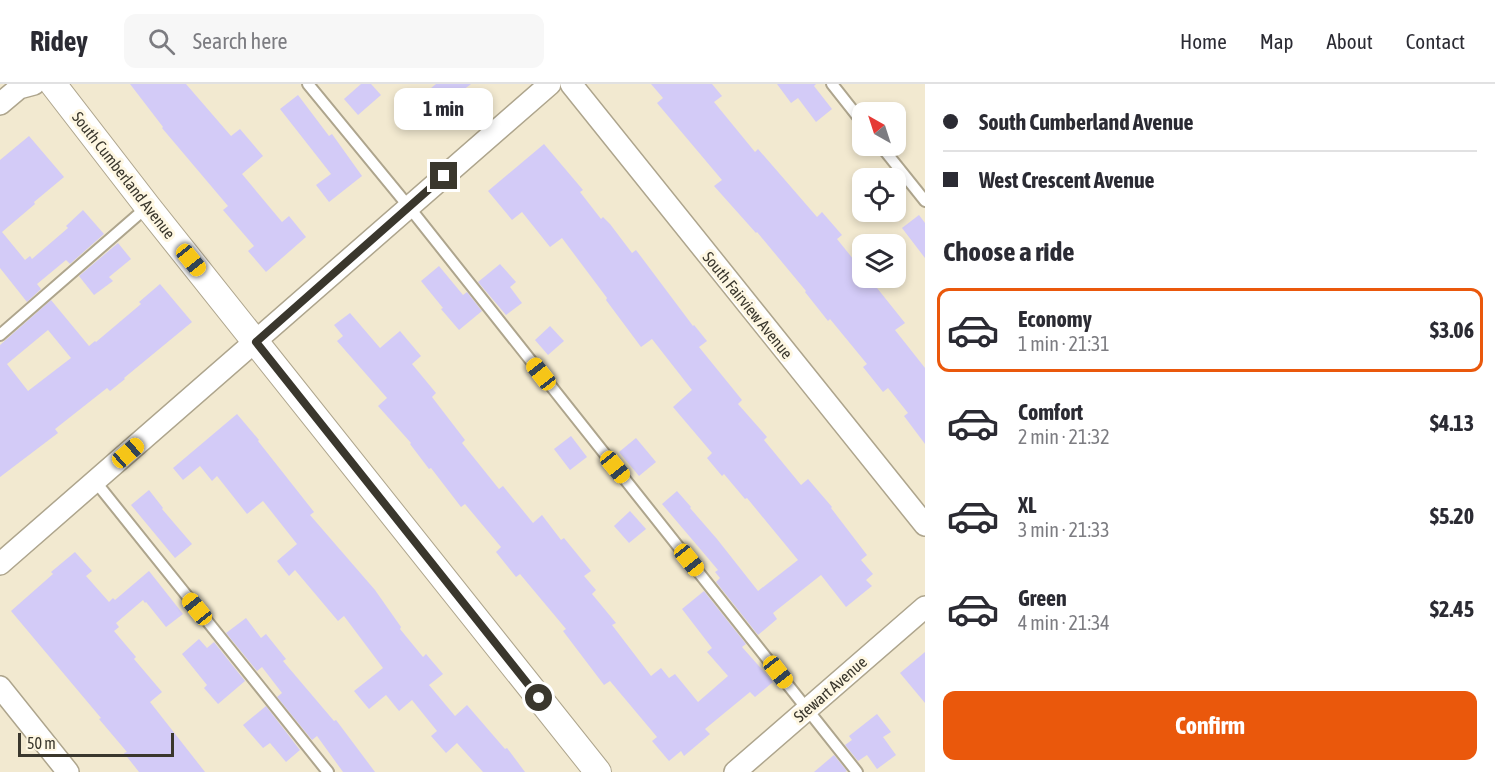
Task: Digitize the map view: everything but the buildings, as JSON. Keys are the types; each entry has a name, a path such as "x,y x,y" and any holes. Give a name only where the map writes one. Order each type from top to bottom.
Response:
{"street":[{"path":"0,104 19,88 34,84"},
{"name":"South Cumberland Avenue","path":"53,84 148,207 598,772"},
{"path":"0,564 550,84"},
{"name":"South Fairview Avenue","path":"571,84 925,525"},
{"name":"Stewart Avenue","path":"735,772 925,607"},
{"path":"0,687 68,772"}],"lane":[{"path":"308,84 409,207 858,772"},
{"path":"832,84 852,109"},
{"path":"889,156 925,201"},
{"path":"0,335 148,207"},
{"path":"95,481 328,772"}],"route":[{"path":"444,176 256,342 539,698"}]}
